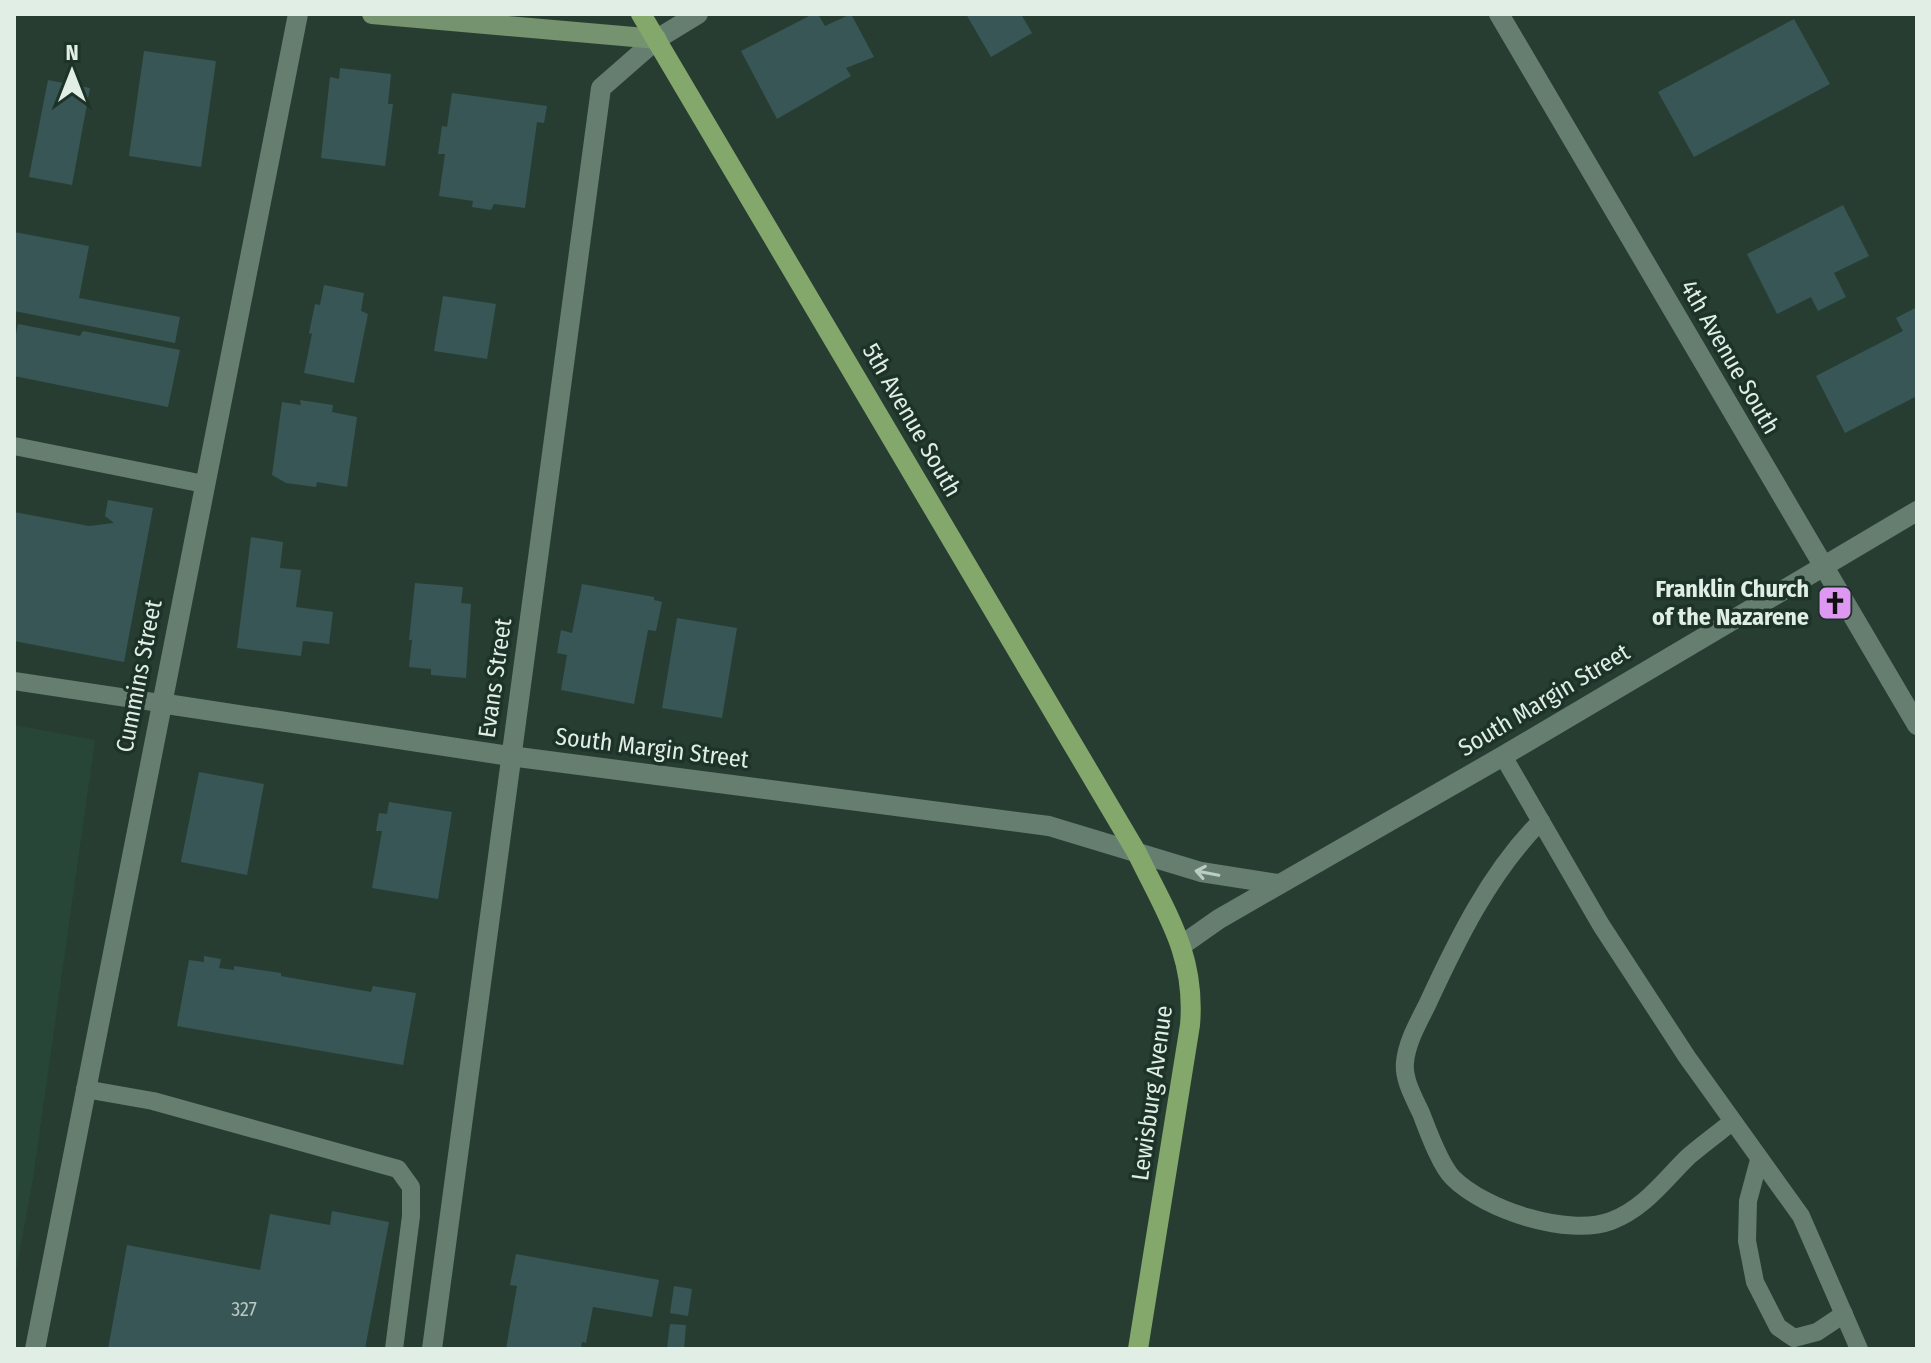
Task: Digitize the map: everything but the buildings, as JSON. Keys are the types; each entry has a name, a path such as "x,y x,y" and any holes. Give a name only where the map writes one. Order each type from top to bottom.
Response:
{"main road":[{"path":"372,14 657,39"},
{"name":"5th Avenue South","path":"641,14 1137,853"},
{"name":"Lewisburg Avenue","path":"1137,853 1182,945 1193,995 1138,1349"}],"street":[{"name":"Cummins Street","path":"35,1349 298,14"},
{"name":"Evans Street","path":"432,1349 601,88 657,39 698,14"},
{"name":"4th Avenue South","path":"1499,14 1917,725"},
{"name":"South Margin Street","path":"1182,945 1278,884 1503,756 1917,511"},
{"name":"South Margin Street","path":"160,703 510,756 1049,826 1201,872 1278,884"}],"lane":[{"path":"14,446 204,484"},
{"name":"South Margin Street","path":"14,681 160,703"},
{"path":"1503,756 1601,925 1732,1122 1801,1216 1859,1349"},
{"path":"1541,821 1517,845 1485,894 1438,981 1410,1042 1404,1064 1410,1090 1451,1176 1482,1200 1517,1214 1588,1227 1641,1206 1690,1155 1732,1122"},
{"path":"85,1089 153,1101 398,1169 411,1187 411,1201 394,1349"},
{"path":"1759,1160 1748,1201 1747,1241 1755,1282 1778,1327 1794,1338 1817,1332 1844,1314"}],"shaded area":[{"path":"14,725 95,740 33,1179 14,1281"}],"place":[{"name":"Franklin Church of the Nazarene","path":"1835,603"}]}
